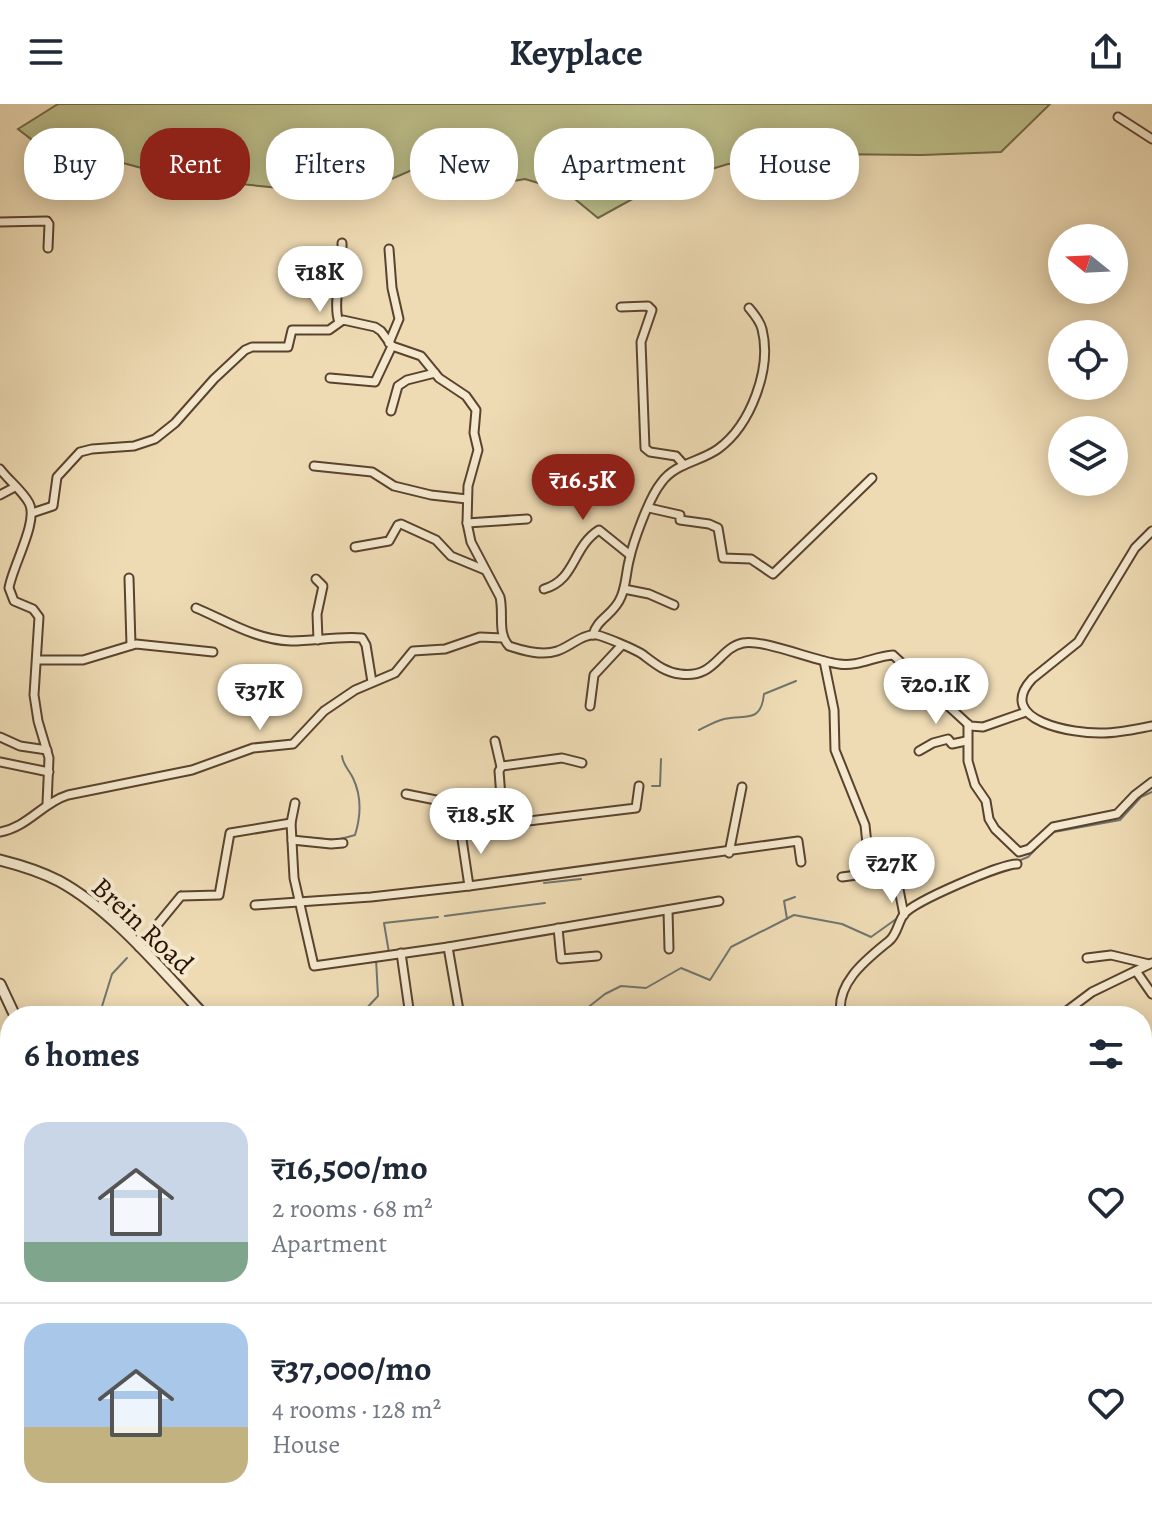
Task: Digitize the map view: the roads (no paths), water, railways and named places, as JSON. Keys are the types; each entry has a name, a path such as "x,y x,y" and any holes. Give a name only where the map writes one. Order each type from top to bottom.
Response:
{"street":[{"path":"1118,117 1152,139"},
{"path":"0,222 47,221 50,227 48,248"},
{"path":"339,322 335,306 342,267 342,243"},
{"path":"330,378 375,382 399,319 392,288 389,249"},
{"path":"296,271 327,265 342,267"},
{"path":"621,307 648,306 652,310 640,347 645,448 650,452 672,454 684,465"},
{"path":"593,635 597,624 615,609 624,589 630,555 662,481 684,465 715,451 740,425 763,368 762,329 749,308"},
{"path":"32,513 53,506 57,477 74,457 92,449 134,446 163,434 247,349 288,347 292,330 329,330 343,320 375,327 390,344 418,353 435,373 466,396 477,413 474,433 478,453 469,478 467,523 471,542 502,606 503,638 509,646 549,653 593,635 638,652 660,667 679,674 711,668 732,647 744,643 764,644 850,665 888,655 897,656 918,680 973,727 983,727 1026,712"},
{"path":"391,411 398,386 407,380 435,373"},
{"path":"314,466 372,472 392,485 418,493 467,499"},
{"path":"0,469 30,504 32,513 4,592 14,601 32,608 39,617 35,706 47,750 47,804"},
{"path":"649,508 680,515 680,520 713,525 720,533 723,558 751,559 773,574 872,478"},
{"path":"0,495 15,487"},
{"path":"467,523 527,519"},
{"path":"355,547 389,541 401,524 436,540 451,556 485,570"},
{"path":"544,589 560,584 587,541 599,530 630,555"},
{"path":"1152,531 1135,548 1078,642 1026,685 1021,699 1026,712 1050,724 1081,731 1119,732 1152,726"},
{"path":"129,578 131,645"},
{"path":"316,579 323,586 317,614 318,640"},
{"path":"624,589 654,596 674,605"},
{"path":"196,608 260,636 281,640 358,637 364,640 372,682"},
{"path":"0,832 21,825 47,804 68,795 204,767 253,748 290,745 300,739 324,711 372,682 395,673 409,654 416,650 445,649 480,637 503,638"},
{"path":"37,660 83,660 131,645 213,652"},
{"path":"590,706 594,675 621,646"},
{"path":"824,661 834,710 835,750 865,825 867,846 866,866 862,874 842,877"},
{"path":"968,724 966,753 973,778 986,801 991,824 1019,852 1029,849 1053,827 1117,814 1152,782"},
{"path":"0,737 20,746 47,750"},
{"path":"919,751 937,741 948,739 952,744 966,741"},
{"path":"495,741 501,767 503,823"},
{"path":"501,767 562,758 582,763"},
{"path":"0,762 49,772"},
{"path":"462,829 636,808 639,786"},
{"path":"729,853 742,787"},
{"path":"406,794 454,804 459,809 469,886"},
{"path":"295,803 291,823 298,901 314,966 448,947 719,901"},
{"path":"139,947 181,896 215,896 220,893 230,833 291,823"},
{"path":"292,840 335,845 343,843"},
{"path":"255,905 469,886 729,853 798,841 801,862"},
{"path":"841,1006 841,999 852,977 866,959 893,938 904,912 892,854 867,846"},
{"name":"Brein Road","path":"0,860 43,873 77,892 139,947 195,1006"},
{"path":"904,912 998,867 1017,864"},
{"path":"668,910 669,949"},
{"path":"558,928 561,959 597,956"},
{"path":"448,947 458,1006"},
{"path":"401,953 409,1006"},
{"path":"1087,958 1111,955 1150,964"},
{"path":"1073,1006 1092,992 1150,964"},
{"path":"1136,971 1152,994"},
{"path":"0,984 10,1006"}],"waterway":[{"path":"699,730 724,719 756,714 764,694 796,681"},
{"path":"301,837 337,840 355,835 359,799 342,756"},
{"path":"652,786 660,786 661,759"},
{"path":"1054,832 1120,820 1141,797 1152,792"},
{"path":"1018,861 1028,857 1049,835"},
{"path":"980,872 1011,861"},
{"path":"943,887 966,877"},
{"path":"544,883 581,879"},
{"path":"174,899 181,891"},
{"path":"915,902 934,892"},
{"path":"787,919 784,901 795,897"},
{"path":"445,916 545,903"},
{"path":"590,1006 621,986 646,988 681,968 710,980 731,947 794,915 842,924 871,937 899,917"},
{"path":"389,953 384,923 438,917"},
{"path":"102,1006 112,974 127,958"},
{"path":"369,1006 378,996 376,959"}]}
